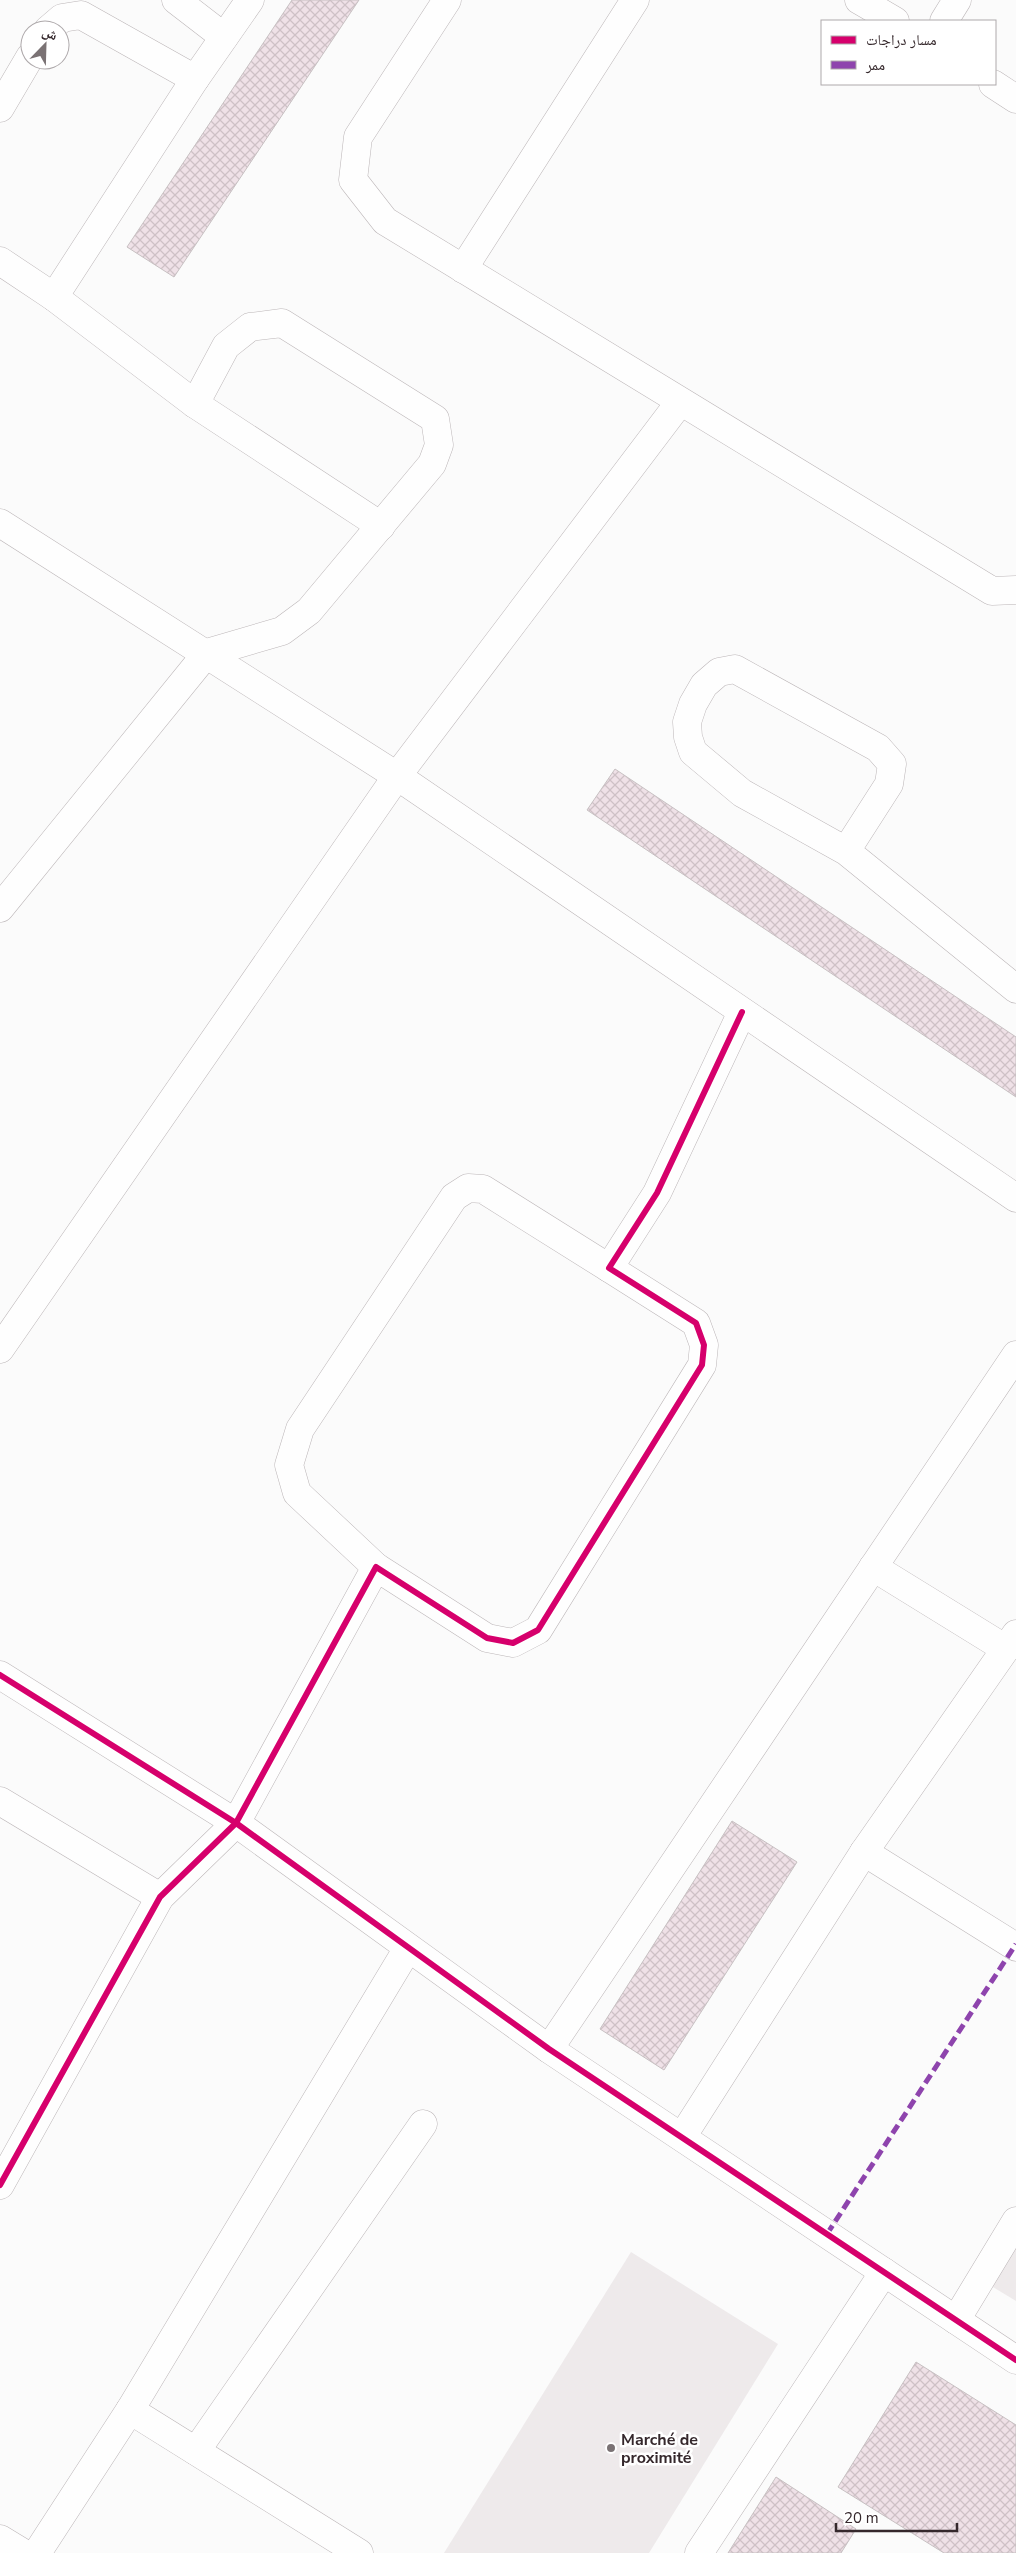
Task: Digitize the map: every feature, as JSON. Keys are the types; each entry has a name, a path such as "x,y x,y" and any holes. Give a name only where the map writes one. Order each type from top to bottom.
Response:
{"street":[{"path":"176,0 224,37"},
{"path":"54,297 195,79 250,0"},
{"path":"447,0 358,137 353,180 385,222 992,591 1016,590"},
{"path":"463,269 635,0"},
{"path":"859,0 893,20"},
{"path":"945,20 957,0"},
{"path":"60,20 81,15 195,79"},
{"path":"0,108 22,70"},
{"path":"995,85 1016,99"},
{"path":"0,261 54,297 195,404 381,526"},
{"path":"0,908 207,652 282,631 302,616 381,526 432,464 439,445 435,419 282,323 250,327 226,346 195,404"},
{"path":"0,1349 397,776 680,402"},
{"path":"0,523 207,652 397,776 1016,1198"},
{"path":"846,851 890,784 892,764 878,748 735,669 718,672 704,685 693,704 687,722 688,737 693,752 742,793 846,851 1016,989"},
{"path":"609,1268 657,1193 742,1012"},
{"path":"468,1188 483,1189 609,1268 696,1323 704,1345 702,1365 538,1630 513,1642 486,1638 376,1568 297,1493 289,1465 300,1429 454,1198 468,1188"},
{"path":"549,2049 1016,1355"},
{"path":"682,2137 864,1852 1011,1641 873,1567"},
{"path":"4,2170 160,1897 236,1823 376,1568"},
{"path":"0,1675 236,1823 549,2049 1016,2360"},
{"path":"0,1801 160,1897"},
{"path":"864,1852 1016,1947"},
{"path":"37,2553 130,2410 408,1948"},
{"path":"196,2451 423,2124"},
{"path":"956,2320 1016,2222"},
{"path":"699,2553 884,2272"},
{"path":"130,2410 360,2553"},
{"path":"0,2539 24,2553"}],"shaded area":[{"path":"1016,2240 1016,2301 988,2284"},
{"name":"Marché de proximité","path":"631,2252 778,2344 649,2553 444,2553"}],"building":[{"path":"292,0 359,0 174,277 127,247"},
{"path":"615,769 1016,1037 1016,1097 587,810"},
{"path":"732,1821 797,1862 664,2070 600,2029"},
{"path":"916,2362 1016,2425 1016,2553 944,2553 838,2487"},
{"path":"776,2477 856,2529 841,2553 728,2553"}],"marked path":[{"path":"827,2234 1016,1944"}],"cycle path":[{"path":"0,2185 160,1897 236,1823 376,1567 487,1638 513,1643 538,1630 702,1365 704,1345 696,1323 609,1268 657,1193 742,1012"},
{"path":"0,1675 236,1823 549,2049 1016,2360"}],"place":[{"name":"Marché de proximité","path":"611,2448"}]}
